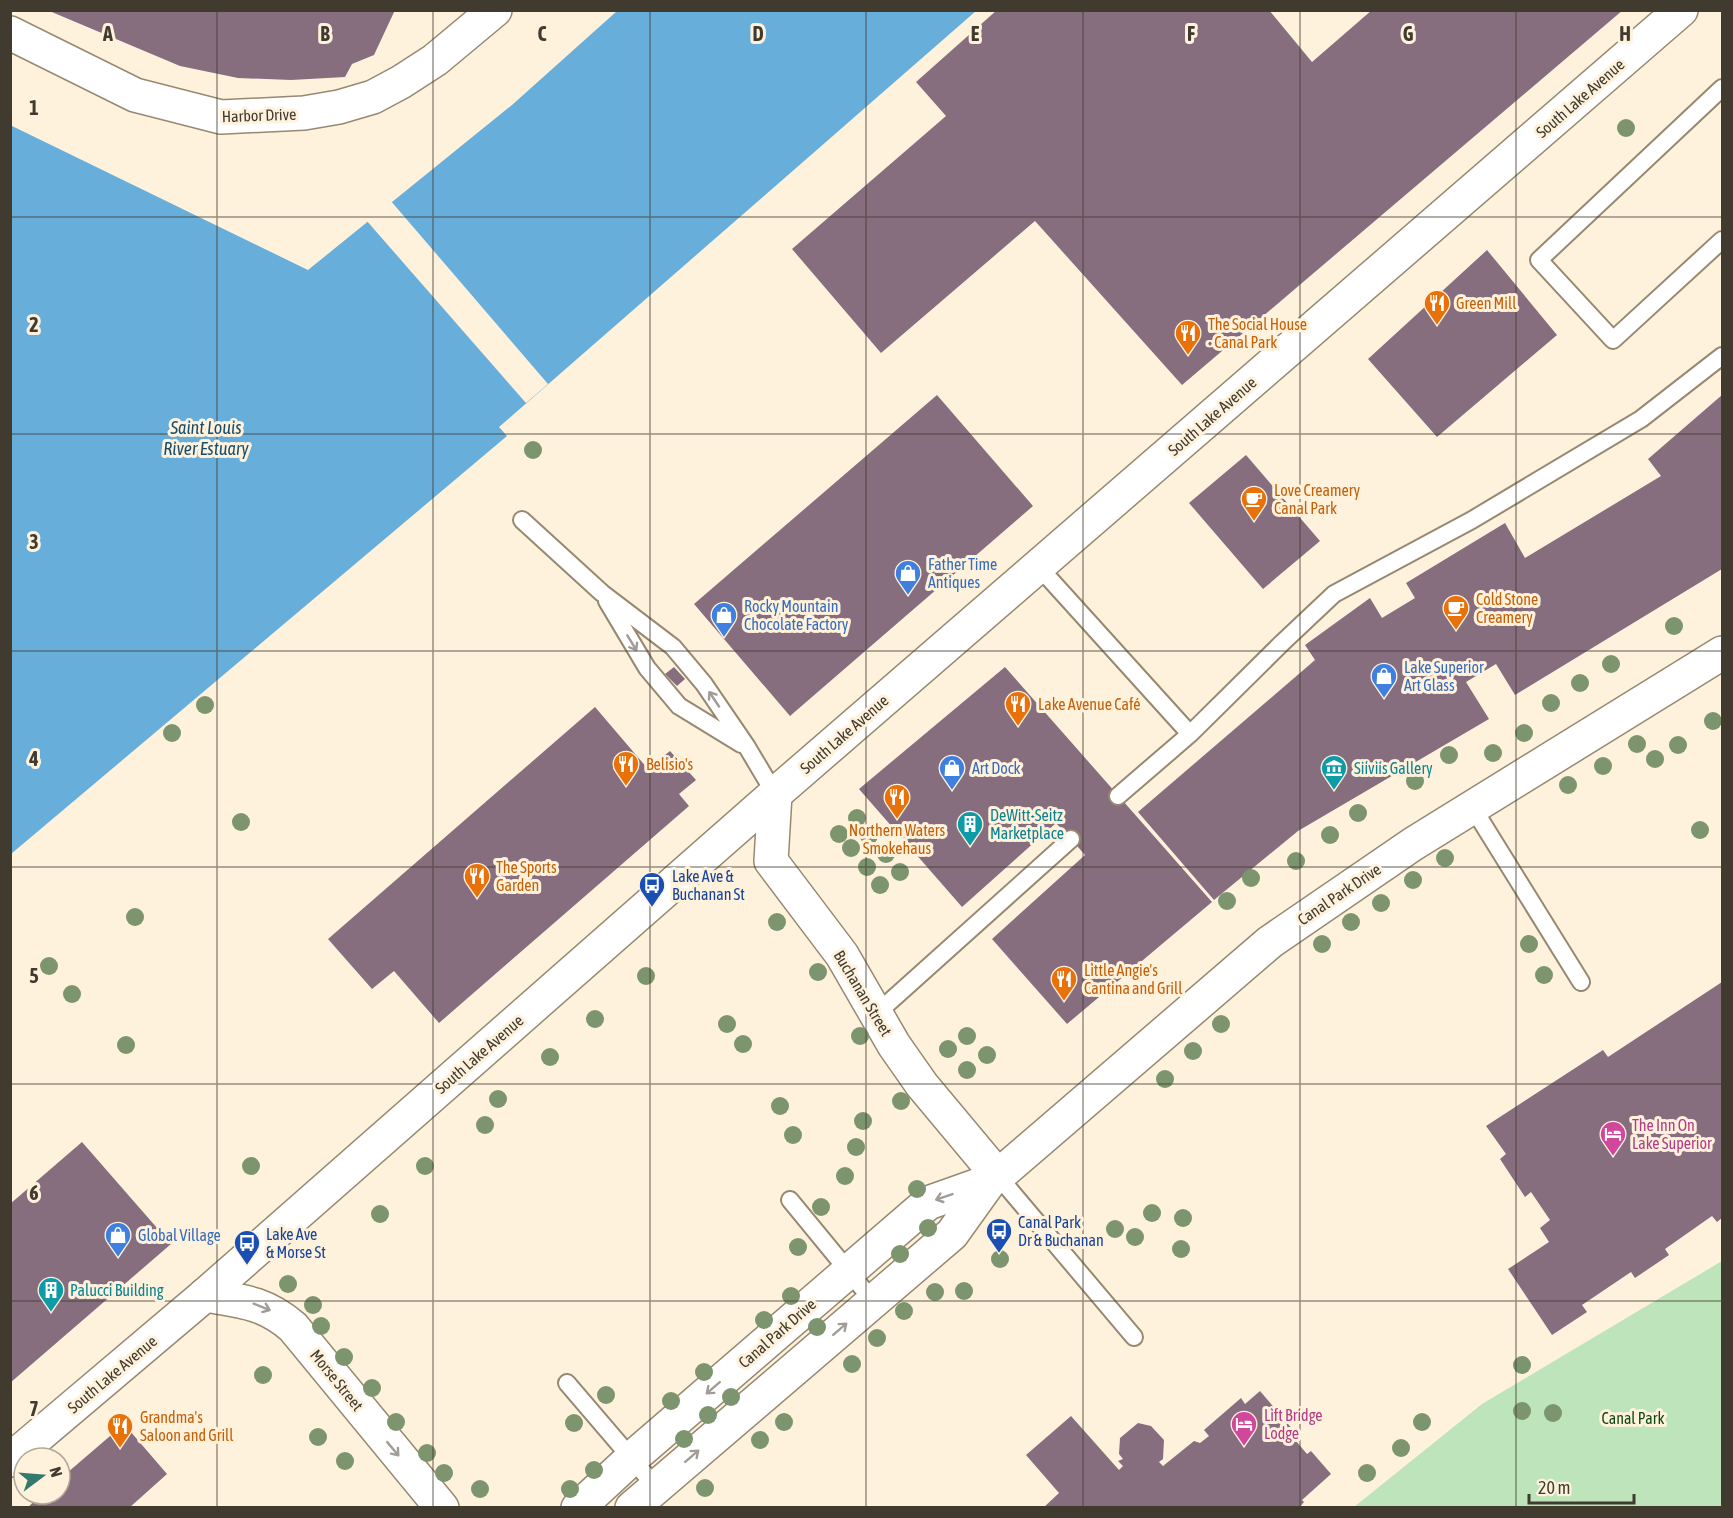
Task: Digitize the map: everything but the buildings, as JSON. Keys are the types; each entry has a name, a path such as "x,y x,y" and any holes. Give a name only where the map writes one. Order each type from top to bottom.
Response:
{"street":[{"name":"Harbor Drive","path":"10,33 135,95 221,117 304,113 339,107 373,97 435,60 495,10"},
{"name":"South Lake Avenue","path":"10,1461 205,1295 775,794 1681,10"},
{"name":"Canal Park Drive","path":"632,1508 952,1234 994,1179 1270,942 1413,844 1722,653"},
{"name":"Buchanan Street","path":"775,794 771,861 842,956 894,1045 922,1085 994,1179"},
{"name":"Canal Park Drive","path":"578,1508 632,1458 928,1203 994,1179"},
{"name":"Morse Street","path":"205,1295 254,1303 274,1312 293,1327 442,1508"}],"lane":[{"path":"1722,88 1539,260 1613,340 1722,240"},
{"path":"1118,796 1190,734 1334,594 1472,520 1641,419 1722,356"},
{"path":"522,520 602,593 673,647 705,684 775,794"},
{"path":"1038,566 1190,734"},
{"path":"602,593 647,668 679,706 747,747"},
{"path":"1473,808 1581,982"},
{"path":"876,1014 1071,838"},
{"path":"994,1179 1134,1337"},
{"path":"790,1200 873,1301"},
{"path":"567,1383 656,1487"}],"green space":[{"name":"Canal Park","path":"1722,1261 1722,1507 1354,1507 1482,1404"}],"water":[{"name":"Saint Louis River Estuary","path":"617,11 976,11 499,427 507,436 11,854 10,125 308,270 512,105"}],"pier":[{"path":"390,200 548,384 526,403 366,220"}],"place":[{"name":"Green Mill","path":"1437,326"},
{"name":"The Social House - Canal Park","path":"1188,356"},
{"name":"Love Creamery Canal Park","path":"1254,522"},
{"name":"Father Time Antiques","path":"908,596"},
{"name":"Cold Stone Creamery","path":"1456,631"},
{"name":"Rocky Mountain Chocolate Factory","path":"724,638"},
{"name":"Lake Superior Art Glass","path":"1384,699"},
{"name":"Lake Avenue Café","path":"1018,727"},
{"name":"Belisio's","path":"626,787"},
{"name":"Art Dock","path":"952,791"},
{"name":"Siiviis Gallery","path":"1334,791"},
{"name":"Northern Waters Smokehaus","path":"897,820"},
{"name":"DeWitt-Seitz Marketplace","path":"970,847"},
{"name":"The Sports Garden","path":"477,899"},
{"name":"Lake Ave & Buchanan St","path":"652,908"},
{"name":"Little Angie's Cantina and Grill","path":"1064,1002"},
{"name":"The Inn On Lake Superior","path":"1613,1157"},
{"name":"Canal Park Dr & Buchanan","path":"999,1254"},
{"name":"Global Village","path":"118,1258"},
{"name":"Lake Ave & Morse St","path":"247,1266"},
{"name":"Palucci Building","path":"51,1313"},
{"name":"Lift Bridge Lodge","path":"1244,1447"},
{"name":"Grandma's Saloon and Grill","path":"120,1449"}]}
